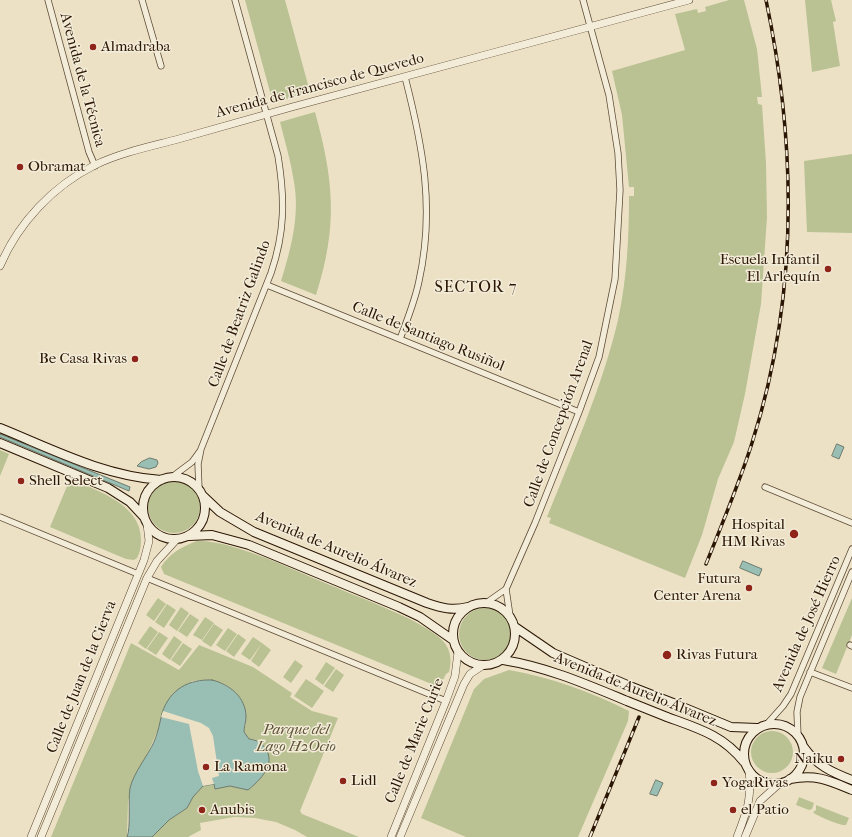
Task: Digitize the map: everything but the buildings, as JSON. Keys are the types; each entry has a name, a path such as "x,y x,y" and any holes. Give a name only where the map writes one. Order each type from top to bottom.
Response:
{"main road":[{"path":"0,428 100,469 139,478 161,480"},
{"path":"0,443 108,488 130,502 153,532 162,537 177,539 189,536 197,530 203,521 206,506 201,492 188,480 172,477 161,480 152,485 145,497 146,521"},
{"name":"Avenida de Aurelio Álvarez","path":"201,492 220,512 254,532 427,603 447,610 456,610 468,607"},
{"name":"Avenida de Aurelio Álvarez","path":"189,536 212,535 249,545 420,617 453,640"},
{"path":"486,603 496,605 510,616 515,627 514,646 503,660 495,664 482,666 470,662 458,652 452,634 456,620 468,607 486,603"},
{"name":"Avenida de Aurelio Álvarez","path":"515,627 553,652 632,687 731,727 757,728"},
{"name":"Avenida de Aurelio Álvarez","path":"503,660 536,666 563,675 711,734 724,741 736,752 747,768"},
{"path":"852,780 820,765 810,756 798,736 787,726 778,724 766,725 757,728 745,745 744,755 747,768 762,781 780,783 808,775 828,780 852,790"},
{"path":"790,779 802,764 804,754 802,744"}],"street":[{"name":"Avenida de la Técnica","path":"48,0 89,152 95,166"},
{"path":"142,0 160,66"},
{"name":"Calle de Beatriz Galindo","path":"201,492 198,464 201,449 267,285 279,249 284,204 278,156 235,0"},
{"name":"Calle de Concepción Arenal","path":"506,589 579,412 599,357 615,279 619,235 620,190 618,153 608,95 583,0"},
{"name":"Avenida de Francisco de Quevedo","path":"0,266 6,252 19,232 34,212 55,191 95,166 131,152 689,0"},
{"path":"400,339 419,282 426,247 427,216 426,173 420,138 405,77"},
{"name":"Calle de Santiago Rusiñol","path":"267,285 579,412"},
{"name":"Calle de Beatriz Galindo","path":"172,477 192,462 201,449"},
{"path":"765,487 852,523"},
{"path":"0,517 138,574"},
{"name":"Calle de Juan de la Cierva","path":"31,837 144,560 149,541 146,521"},
{"name":"Calle de Juan de la Cierva","path":"41,837 147,578 157,561 177,539"},
{"name":"Avenida de José Hierro","path":"766,725 783,706 791,694 852,549"},
{"name":"Avenida de José Hierro","path":"798,736 797,712 800,697 852,572"},
{"path":"147,578 446,701"},
{"path":"486,603 506,589 510,616"},
{"name":"Calle de Marie Curie","path":"391,837 446,701 456,672 458,652"},
{"name":"Calle de Marie Curie","path":"400,837 464,684 470,674 482,666"},
{"path":"810,672 852,688"},
{"path":"737,837 751,792 747,768"},
{"path":"744,837 760,801 780,783"}],"green space":[{"path":"245,0 285,0 310,92 273,103"},
{"path":"729,0 744,0 757,49 762,97 757,97 758,104 762,105 766,163 767,217 761,304 745,394 734,442 718,479 702,535 685,578 549,523 551,518 547,517 586,420 604,370 618,320 624,289 628,242 629,196 634,196 634,187 629,187 622,115 612,71 685,50 675,14 697,9 698,13 706,11 705,7"},
{"path":"805,0 831,0 836,21 833,22 840,66 812,72"},
{"path":"315,112 326,160 331,204 328,247 316,295 281,281 294,232 296,194 293,174 280,122"},
{"path":"852,154 852,233 807,232 804,161"},
{"path":"0,450 9,454 0,476"},
{"path":"70,479 116,500 134,517 139,528 141,540 137,558 134,560 126,559 50,527"},
{"path":"174,481 188,485 196,493 200,507 196,521 188,529 174,533 160,529 152,521 148,507 152,493 160,485"},
{"path":"197,541 212,542 230,546 267,558 376,604 421,625 434,633 446,644 450,656 449,672 446,674 441,684 434,685 164,574 161,567 172,554"},
{"path":"158,598 166,604 154,621 146,615"},
{"path":"852,598 852,635 836,674 822,668"},
{"path":"167,604 176,610 164,628 155,622"},
{"path":"181,607 189,613 177,631 169,625"},
{"path":"480,608 490,608 504,615 511,629 511,639 504,653 490,660 480,660 470,656 463,649 459,639 459,629 463,619 470,612"},
{"path":"190,614 199,620 187,637 178,631"},
{"path":"205,617 214,623 202,640 193,635"},
{"path":"214,624 223,630 211,647 202,641"},
{"path":"150,626 158,632 146,649 138,643"},
{"path":"228,628 237,634 225,651 216,645"},
{"path":"159,632 168,638 156,655 147,649"},
{"path":"238,634 246,640 234,657 226,651"},
{"path":"174,636 182,642 170,660 162,654"},
{"path":"253,637 262,643 250,660 241,654"},
{"name":"Parque del Lago H2Ocio","path":"131,643 179,670 199,645 253,667 292,693 290,697 312,711 338,718 300,811 302,814 359,837 307,837 276,822 255,818 234,817 200,823 201,830 188,837 152,837 169,820 187,808 193,797 203,786 214,784 215,789 230,786 248,790 267,769 256,740 249,739 244,732 246,720 236,694 225,685 218,682 201,680 192,681 158,730 146,757 133,780 128,802 127,837 51,837"},
{"path":"183,643 192,649 180,666 171,660"},
{"path":"262,643 271,650 259,667 251,661"},
{"path":"295,660 303,666 291,683 283,677"},
{"path":"326,662 335,668 323,685 315,679"},
{"path":"336,669 344,675 333,692 324,686"},
{"path":"509,670 570,686 629,711 628,721 578,837 466,837 421,818 474,689 484,679"},
{"path":"306,679 315,685 303,702 294,696"},
{"path":"315,685 324,691 312,708 303,702"},
{"path":"768,731 776,731 784,734 790,740 793,752 790,764 784,770 776,773 768,773 760,770 754,764 751,756 751,748 754,740 760,734"},
{"path":"799,797 814,803 812,809 809,810 796,805"},
{"path":"816,805 849,818 846,825 835,823 815,814 813,812 816,810"}],"water":[{"path":"0,434 130,487 129,491 0,437"},
{"path":"837,444 844,447 839,459 832,456"},
{"path":"150,458 157,460 158,463 156,467 149,469 137,466 141,462"},
{"path":"743,561 762,569 759,576 740,568"},
{"path":"212,680 230,688 243,703 246,719 244,732 249,739 262,744 265,748 269,760 266,771 262,777 248,790 230,786 215,789 214,784 203,786 193,797 187,808 169,820 152,837 127,837 129,827 130,788 134,776 154,742 162,713 166,705 175,692 181,687 196,681"},
{"path":"656,780 663,783 657,796 650,794"}],"pier":[{"path":"163,711 201,723 209,728 213,736 219,776 212,778 214,784 203,786 198,771 189,724 161,717"}],"railway":[{"path":"706,564 747,458 767,389 778,334 785,278 788,223 787,167 783,111 776,55 766,0"},
{"path":"590,837 639,717"}],"place":[{"name":"Almadraba","path":"93,47"},
{"name":"Obramat","path":"20,167"},
{"name":"Escuela Infantil El Arlequín","path":"828,269"},
{"name":"Be Casa Rivas","path":"135,359"},
{"name":"Shell Select","path":"21,481"},
{"name":"Hospital HM Rivas","path":"794,534"},
{"name":"Futura Center Arena","path":"749,588"},
{"name":"Rivas Futura","path":"667,655"},
{"name":"Naiku","path":"841,759"},
{"name":"La Ramona","path":"206,767"},
{"name":"Lidl","path":"343,781"},
{"name":"YogaRivas","path":"714,783"},
{"name":"Anubis","path":"202,810"},
{"name":"el Patio","path":"733,810"}],"district":[{"name":"SECTOR 7","path":"476,288"}]}
